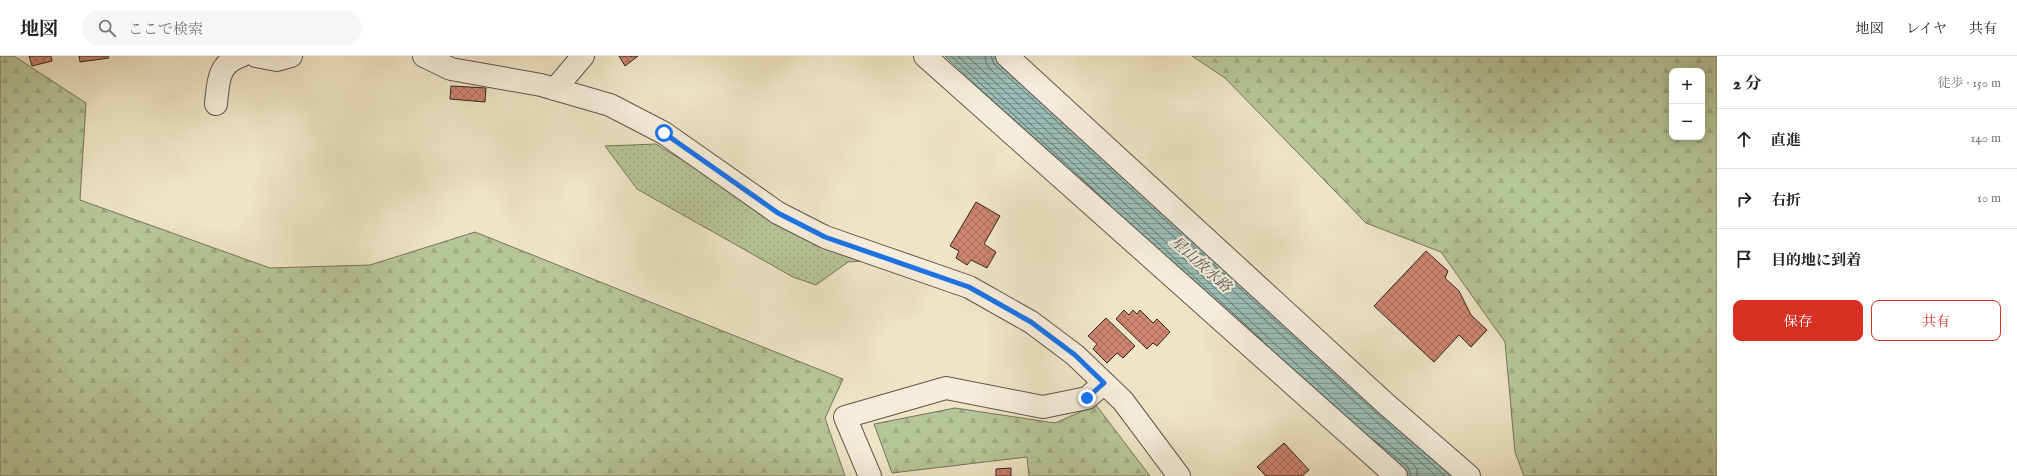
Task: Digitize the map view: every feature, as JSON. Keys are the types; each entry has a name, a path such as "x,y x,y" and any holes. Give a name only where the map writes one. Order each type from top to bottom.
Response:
{"street":[{"path":"216,104 219,75 234,58 241,56"},
{"path":"256,56 277,60 291,56"},
{"path":"424,56 451,69 541,85 610,105 664,133 778,213 825,237 969,287 1031,322 1075,355 1123,401 1178,476"},
{"path":"555,89 584,56"},
{"path":"925,56 1396,476"},
{"path":"1007,56 1386,404 1469,476"},
{"path":"870,476 845,417 946,388 1043,407 1087,398 1104,383"}],"green space":[{"path":"0,56 14,56 86,103 80,200 270,268 370,265 475,232 843,379 825,418 845,476 0,476"},
{"path":"1192,56 1717,56 1717,476 1524,476 1515,452 1505,342 1441,252 1366,223 1225,78"},
{"path":"656,144 865,261 848,262 816,285 793,277 637,189 605,146"},
{"path":"1096,405 1150,476 1029,476 1027,457 892,473 874,424 955,408 1055,423"}],"water":[{"name":"星山放水路","path":"945,56 999,56 1458,476 1404,476 1333,419"}],"building":[{"path":"29,56 51,56 52,61 32,66"},
{"path":"79,56 108,56 109,58 80,62"},
{"path":"619,56 638,56 625,66"},
{"path":"451,86 486,88 485,102 450,99"},
{"path":"976,202 1000,216 984,244 996,252 987,268 971,260 967,265 956,258 959,251 950,246"},
{"path":"1426,251 1448,271 1445,278 1459,291 1471,315 1487,330 1471,347 1459,335 1434,362 1374,306"},
{"path":"1124,310 1129,315 1133,310 1137,314 1140,310 1153,323 1157,319 1170,332 1157,346 1153,343 1147,349 1116,319"},
{"path":"1106,318 1135,346 1123,358 1117,353 1107,363 1093,349 1097,344 1088,336"},
{"path":"1284,443 1309,470 1302,476 1266,476 1257,467"},
{"path":"1011,468 1011,476 996,476 996,469"}],"route":[{"path":"664,133 706,161 778,213 825,237 969,287 1031,322 1075,355 1104,383 1087,398"}]}
